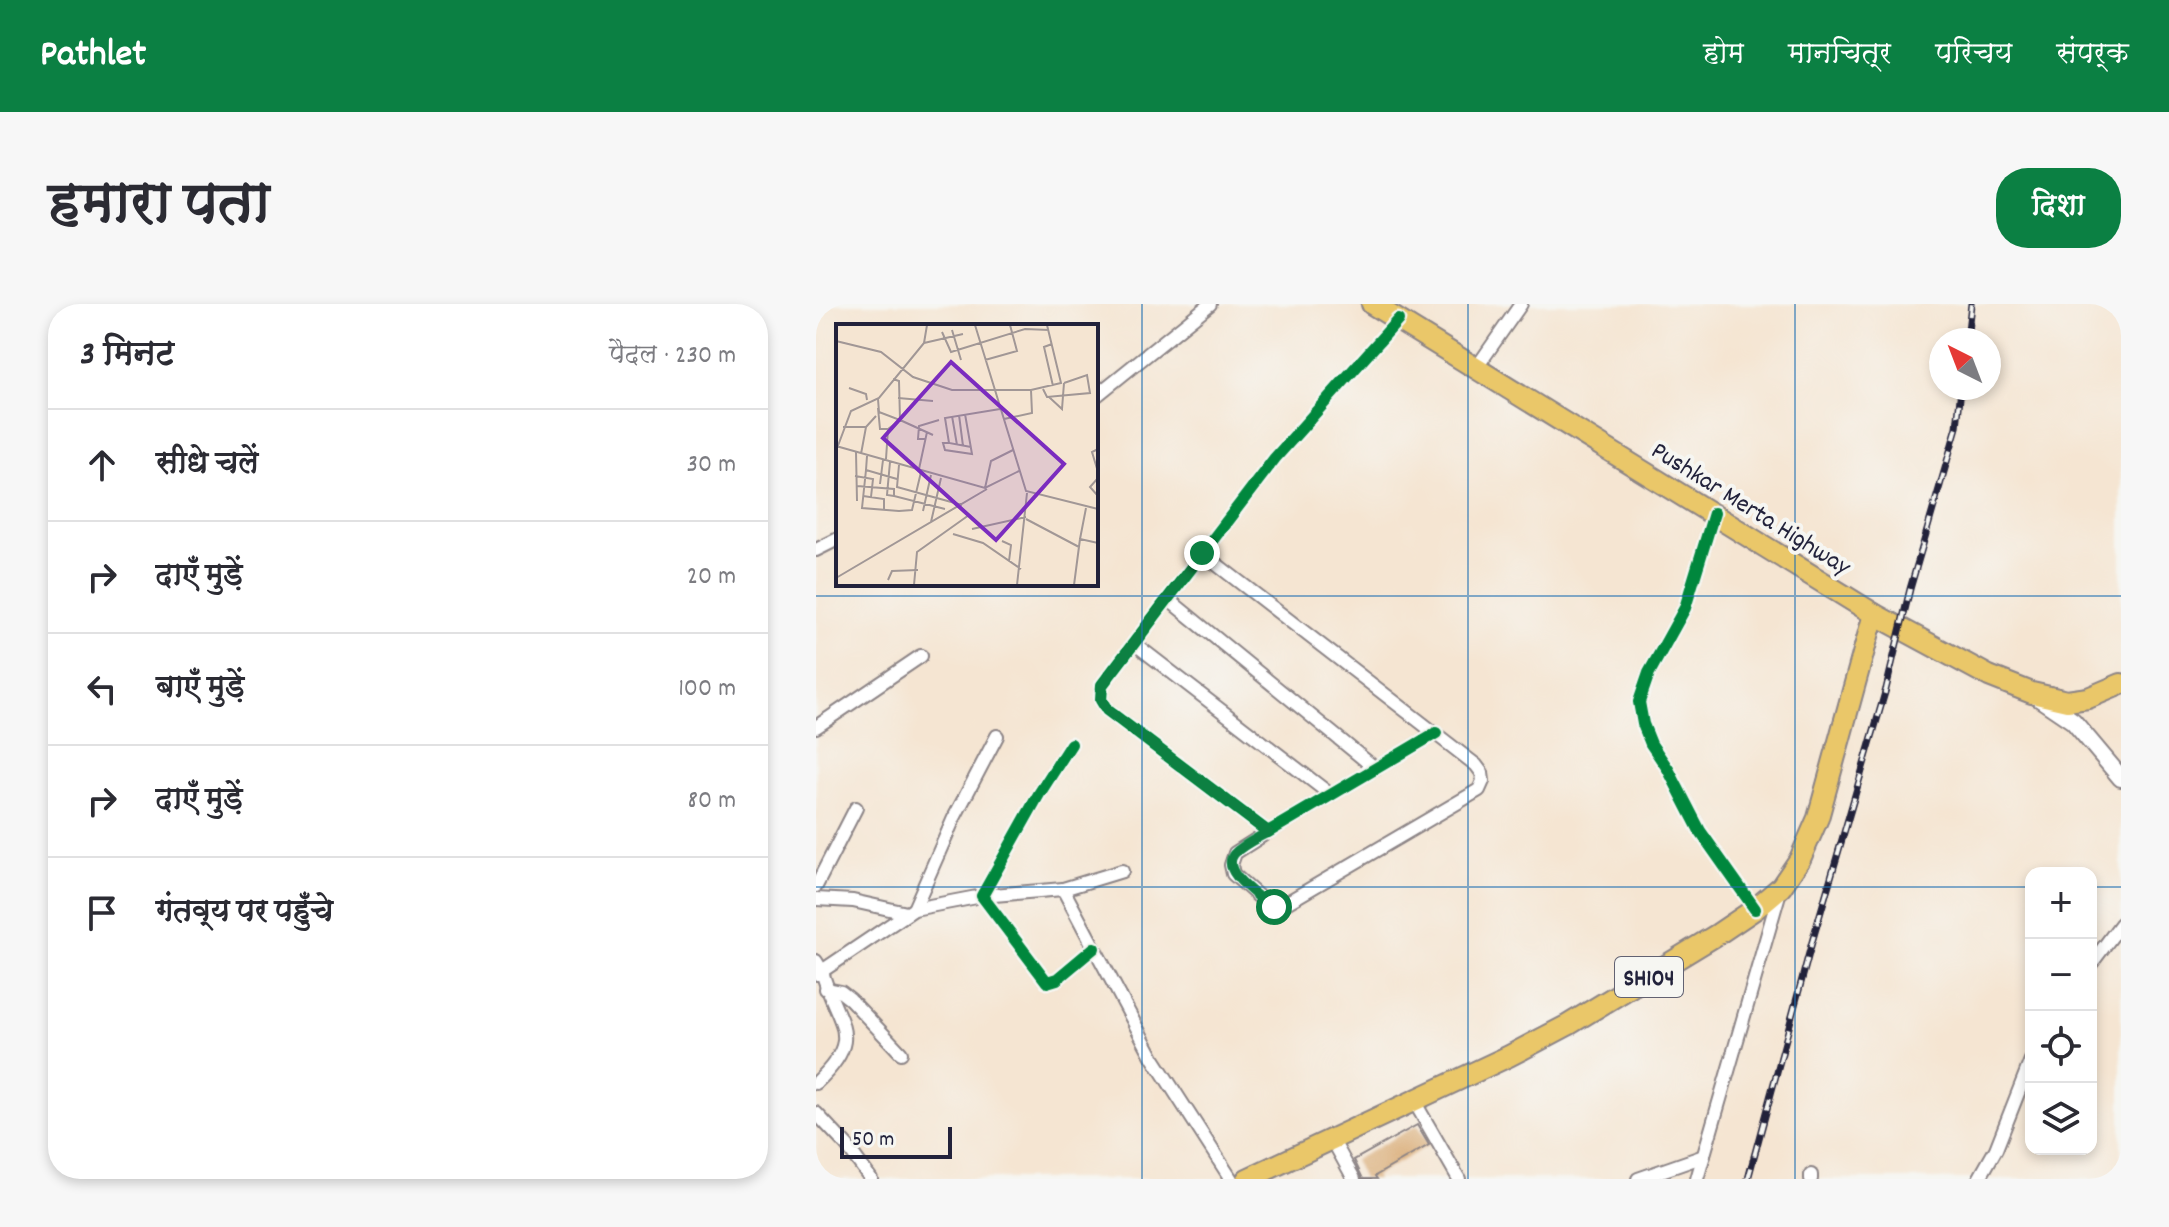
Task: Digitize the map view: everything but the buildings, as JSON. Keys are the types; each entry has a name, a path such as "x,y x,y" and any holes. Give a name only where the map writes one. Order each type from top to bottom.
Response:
{"main road":[{"name":"Pushkar Merta Highway","path":"1372,304 1874,614 1989,676 2032,693 2067,701 2088,698 2121,684"},
{"name":"SH104","path":"1251,1178 1568,1025 1678,959 1755,909 1781,887 1800,859 1818,818 1874,614"}],"street":[{"path":"1098,394 1210,304"},
{"path":"1477,367 1521,304"},
{"path":"1268,832 1107,710 1101,700 1102,685 1275,458 1398,320"},
{"path":"1714,513 1685,608 1649,673 1639,702 1651,744 1668,769 1700,831 1755,909"},
{"path":"816,550 836,540"},
{"path":"1202,553 1436,733 1482,773 1479,790 1290,902 1274,907 1268,905 1233,874 1231,865 1235,853 1436,733"},
{"path":"1168,599 1376,769"},
{"path":"1135,644 1331,795"},
{"path":"816,727 921,656"},
{"path":"2032,693 2073,721 2121,778"},
{"path":"911,911 954,818 997,736"},
{"path":"982,896 1071,744"},
{"path":"816,886 856,808"},
{"path":"816,1083 842,1055 844,1042 844,1030 818,969 911,911 982,896 1063,889 1122,871"},
{"path":"1697,1179 1781,887"},
{"path":"1063,889 1153,1058 1231,1179"},
{"path":"982,896 1047,982 1057,979 1094,948"},
{"path":"816,899 853,901 911,911"},
{"path":"2097,956 2121,924"},
{"path":"826,989 841,992 850,999 901,1053"},
{"path":"1979,1179 1996,1149 2025,1075"},
{"path":"1414,1101 1459,1179"},
{"path":"816,1113 871,1179"},
{"path":"1332,1139 1354,1179"},
{"path":"1638,1179 1704,1156"}],"railway":[{"path":"1968,328 1971,304"},
{"path":"1748,1179 1812,942 1886,689 1910,589 1957,427 1960,400"}],"cycle path":[{"path":"1398,320 1275,458 1102,685 1101,700 1107,710 1268,832 1436,733"},
{"path":"1714,513 1685,608 1649,673 1639,702 1651,744 1668,769 1700,831 1755,909"},
{"path":"1071,744 982,896 1047,982 1057,979 1094,948"}],"route":[{"path":"1202,553 1102,685 1101,700 1107,710 1268,832 1235,853 1231,865 1233,874 1274,907"}]}
